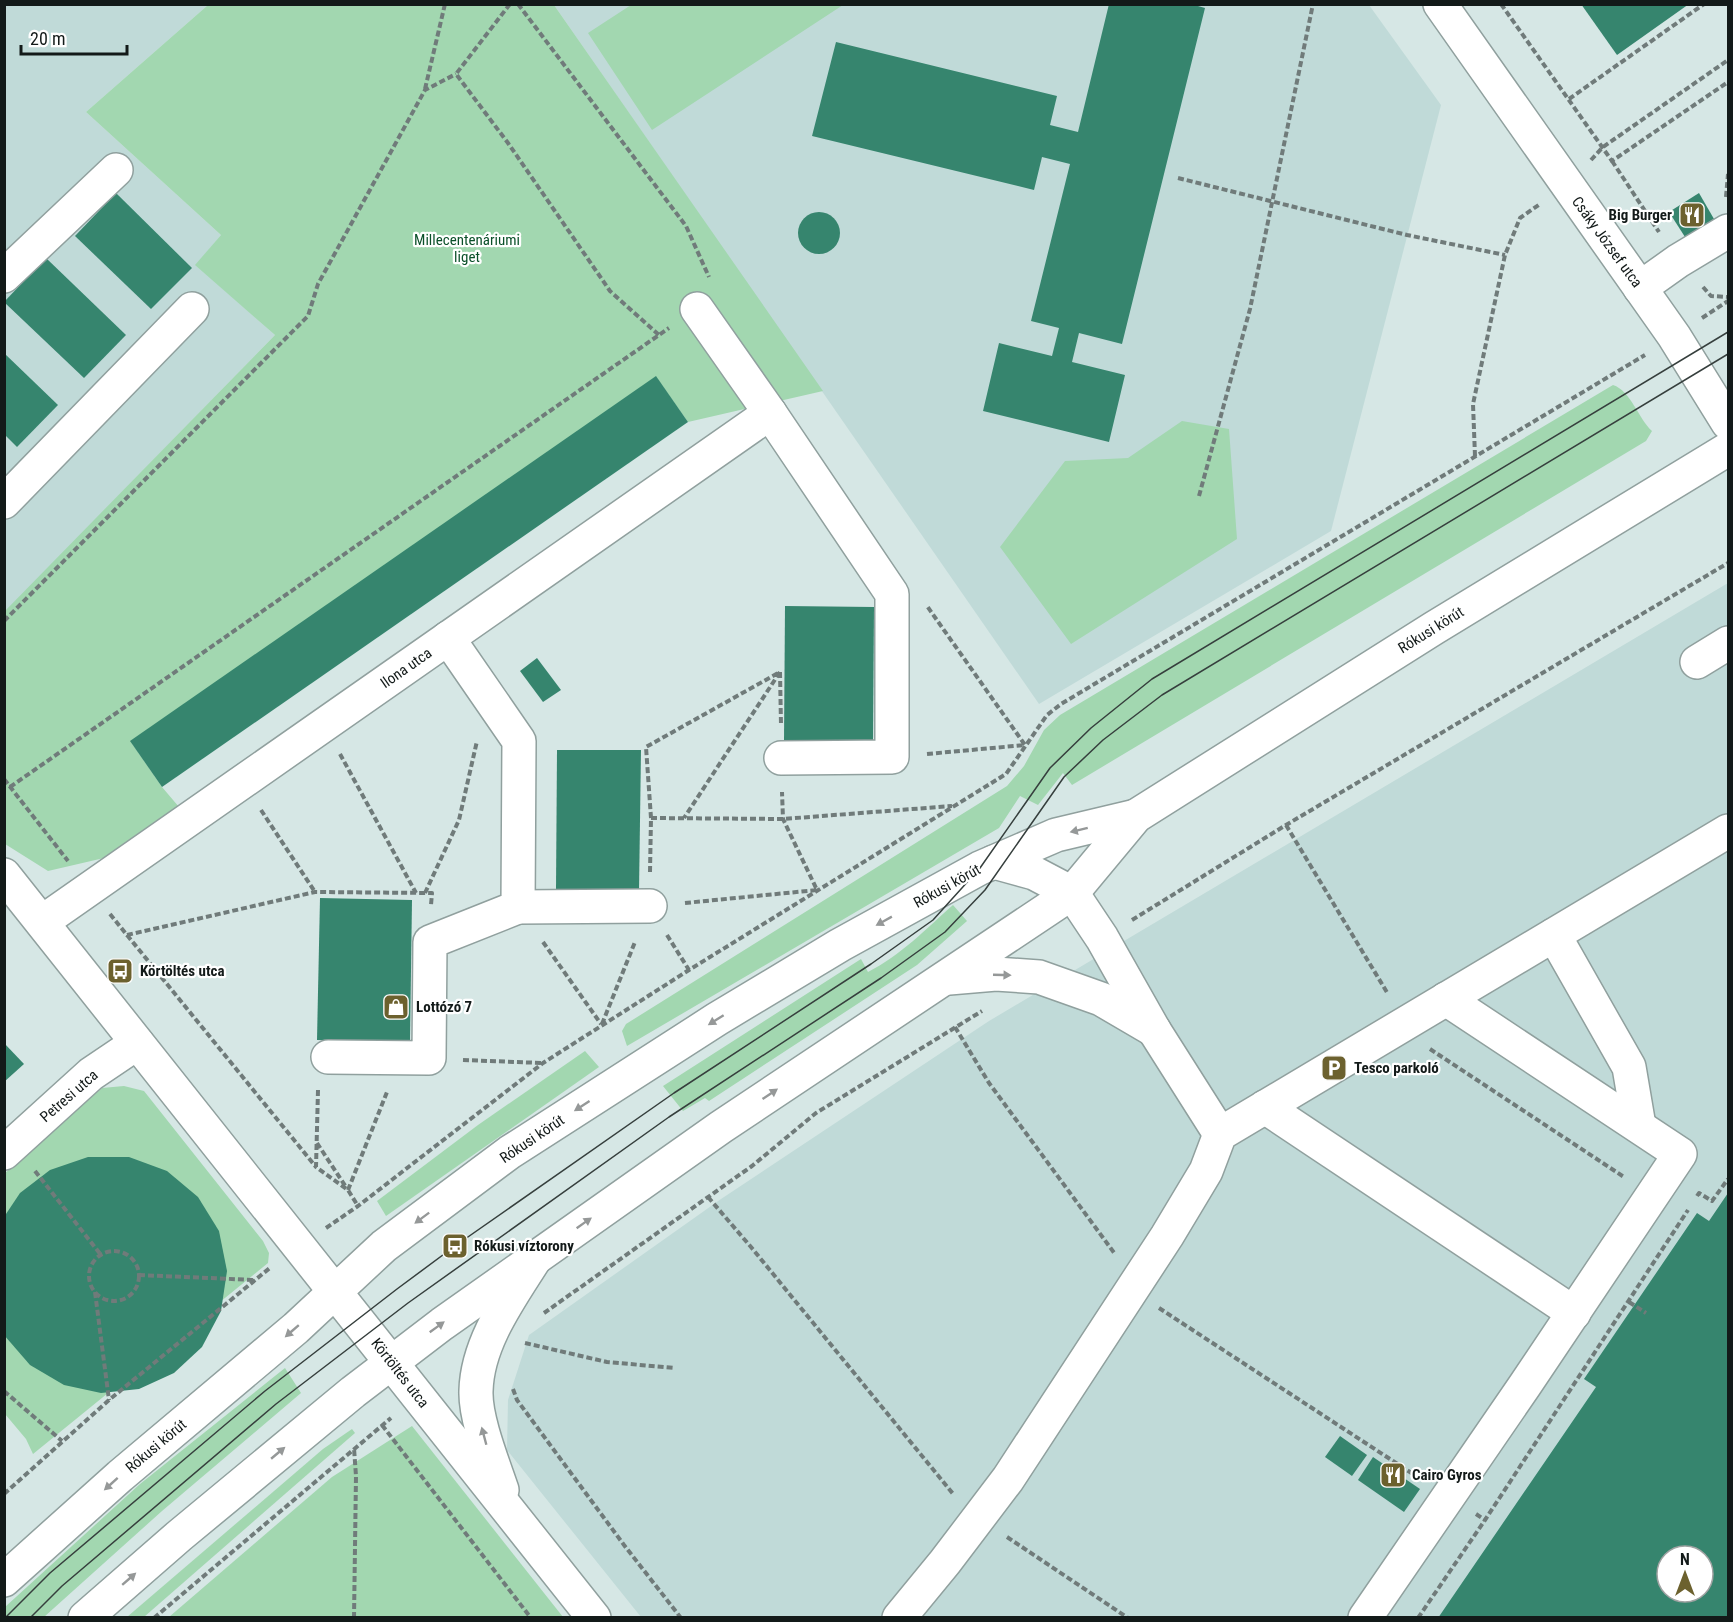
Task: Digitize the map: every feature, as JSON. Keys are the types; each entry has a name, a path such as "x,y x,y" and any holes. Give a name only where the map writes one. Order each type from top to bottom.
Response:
{"main road":[{"name":"Csáky József utca","path":"1440,4 1674,336 1728,423"},
{"path":"4,276 116,170"},
{"path":"1640,288 1678,261 1728,231"},
{"path":"4,502 192,309"},
{"path":"697,309 892,594 892,757 781,758"},
{"name":"Ilona utca","path":"42,922 770,414"},
{"name":"Rókusi körút","path":"85,1617 179,1536 390,1362 536,1256 721,1127 1072,893 1136,816 1434,628 1728,449"},
{"path":"448,638 519,741 518,907"},
{"path":"1697,662 1728,643"},
{"name":"Rókusi körút","path":"4,1580 120,1476 287,1336 384,1246 510,1152 768,988 840,945 994,862 1056,836 1136,816"},
{"path":"899,1617 945,1562 1008,1479 1161,1247 1206,1172 1220,1134 1728,831"},
{"path":"994,862 1034,873 1072,893 1102,938 1154,1030 1220,1134"},
{"name":"Körtöltés utca","path":"4,875 594,1617"},
{"path":"328,1057 415,1058 430,942 518,907 650,906"},
{"path":"1554,935 1629,1067 1639,1126"},
{"path":"944,978 996,974 1038,977 1101,999 1154,1030"},
{"path":"1365,1617 1680,1154 1446,999"},
{"name":"Petresi utca","path":"9,1149 91,1074 137,1043"},
{"path":"1265,1107 1574,1313"},
{"path":"509,1512 483,1435 475,1393 479,1363 497,1320 536,1256"}],"path":[{"path":"4,621 308,316 318,284 425,90 445,4"},
{"path":"425,90 456,74 510,4"},
{"path":"10,787 697,309 713,295 711,281 686,226 518,4"},
{"path":"1199,496 1250,309 1313,4"},
{"path":"1501,4 1612,161 1728,82"},
{"path":"1569,99 1704,4"},
{"path":"1475,456 1473,404 1505,255 1521,218 1566,184 1603,147 1728,60"},
{"path":"456,74 508,143 610,291 658,335"},
{"path":"1178,178 1407,235 1505,255"},
{"path":"4,1494 109,1400 255,1280 299,1246 358,1206 543,1063 602,1024 1006,774 1047,715 1060,704 1674,336"},
{"path":"892,594 921,598 1025,745"},
{"path":"780,672 783,819 817,890"},
{"path":"602,1024 650,906 651,818 646,747 780,672"},
{"path":"683,818 780,672"},
{"path":"425,892 459,820 487,694"},
{"path":"324,725 416,892"},
{"path":"892,757 1025,745"},
{"path":"4,779 127,936 316,1167 348,1190"},
{"path":"243,782 315,892"},
{"path":"651,818 783,819 953,806"},
{"path":"650,906 817,890"},
{"path":"127,936 315,892 432,892 430,942"},
{"path":"650,906 689,970"},
{"path":"518,907 602,1024"},
{"path":"955,1027 989,1083 1136,1283 1156,1306 1485,1520"},
{"path":"316,1167 319,1066 328,1057"},
{"path":"348,1190 415,1058 543,1063"},
{"path":"317,1142 358,1206"},
{"path":"9,1149 101,1255"},
{"path":"1694,1200 1699,1193 1712,1201 1728,1179"},
{"path":"708,1197 957,1497 1005,1535 1128,1617"},
{"path":"1418,1617 1485,1520 1689,1208"},
{"path":"94,1292 108,1300 123,1299 135,1290 139,1275 134,1261 122,1252 107,1251 94,1260 90,1268 89,1276 94,1292 109,1400"},
{"path":"139,1275 255,1280"},
{"path":"1629,1302 1646,1313"},
{"path":"516,1341 607,1362 675,1368"},
{"path":"511,1383 517,1400 624,1545 681,1617"},
{"path":"4,1391 62,1441"},
{"path":"154,1617 417,1395"},
{"path":"382,1425 531,1617"},
{"path":"354,1448 356,1476 354,1617"}],"shaded area":[{"path":"5,5 208,5 86,112 221,235 196,265 275,335 5,612"},
{"path":"554,5 1369,5 1441,105 1331,531 1039,704"},
{"name":"Tesco parkoló","path":"1728,583 1728,1617 641,1617 507,1450 508,1400 529,1335 721,1199 989,1021"}],"green space":[{"name":"Millecentenáriumi liget","path":"208,5 554,5 823,391 688,422 656,377 131,742 179,807 104,858 48,871 5,844 4,612 275,335 195,265 221,235 86,112"},
{"path":"631,5 843,5 652,130 588,33"},
{"path":"1613,385 1625,393 1652,431 1646,441 1072,785 1063,773 1038,805 1020,796 999,828 627,1046 622,1031 626,1024 1007,786 1024,766 1044,730 1060,715"},
{"path":"1182,421 1229,429 1237,539 1071,644 1000,547 1065,461 1128,458"},
{"path":"953,905 967,921 917,965 709,1101 705,1098 683,1111 663,1086 861,959 868,972 880,965 913,941"},
{"path":"585,1051 599,1067 386,1216 377,1201 478,1125"},
{"path":"124,1086 144,1091 263,1241 269,1253 268,1263 33,1454 26,1439 5,1414 4,1174 102,1088"},
{"path":"285,1368 301,1393 162,1511 44,1617 5,1617 5,1607 140,1484"},
{"path":"412,1426 563,1617 169,1617 332,1477"},
{"path":"352,1429 355,1433 144,1617 127,1617 323,1449"}],"building":[{"path":"1109,4 1191,4 1205,8 1122,344 1079,333 1072,362 1125,375 1109,442 983,411 999,343 1052,356 1059,328 1031,321 1070,164 1042,157 1034,190 812,136 836,42 1057,96 1050,125 1078,132"},
{"path":"1581,4 1689,4 1617,55"},
{"path":"116,193 192,268 151,309 75,236"},
{"name":"Big Burger","path":"1699,193 1714,219 1685,237 1669,212"},
{"path":"819,212 827,213 834,218 839,225 839,241 834,248 827,253 819,254 811,253 804,248 799,241 798,233 799,225 804,218 811,213"},
{"path":"46,258 126,335 84,378 4,302"},
{"path":"4,353 58,405 17,447 4,434"},
{"path":"656,376 688,422 162,787 130,741"},
{"path":"785,606 874,607 873,742 784,741"},
{"path":"537,658 561,690 543,702 520,671"},
{"path":"557,750 641,750 639,891 556,890"},
{"path":"320,898 412,900 410,1042 317,1040"},
{"path":"4,1043 24,1064 4,1082"},
{"path":"88,1157 129,1157 167,1171 198,1197 219,1231 227,1271 221,1311 202,1347 174,1373 139,1389 101,1393 64,1385 30,1365 4,1335 4,1217 20,1193 50,1170"},
{"path":"1728,1193 1728,1618 1438,1618 1596,1387 1584,1379 1697,1213 1709,1221"},
{"path":"1340,1436 1367,1455 1352,1476 1325,1457"},
{"path":"1373,1457 1420,1489 1404,1512 1358,1480"}],"tram line":[{"path":"5,1618 50,1573 265,1391 397,1289 674,1093 871,964 933,920 980,868 1050,768 1091,728 1152,679 1728,332"},
{"path":"30,1618 62,1586 276,1404 408,1303 669,1117 881,978 945,932 985,890 1064,777 1103,740 1162,695 1728,354"}],"place":[{"name":"Big Burger","path":"1692,215"},
{"name":"Körtöltés utca","path":"120,971"},
{"name":"Lottózó 7","path":"396,1007"},
{"name":"Tesco parkoló","path":"1334,1068"},
{"name":"Rókusi víztorony","path":"455,1246"},
{"name":"Cairo Gyros","path":"1393,1475"}]}
